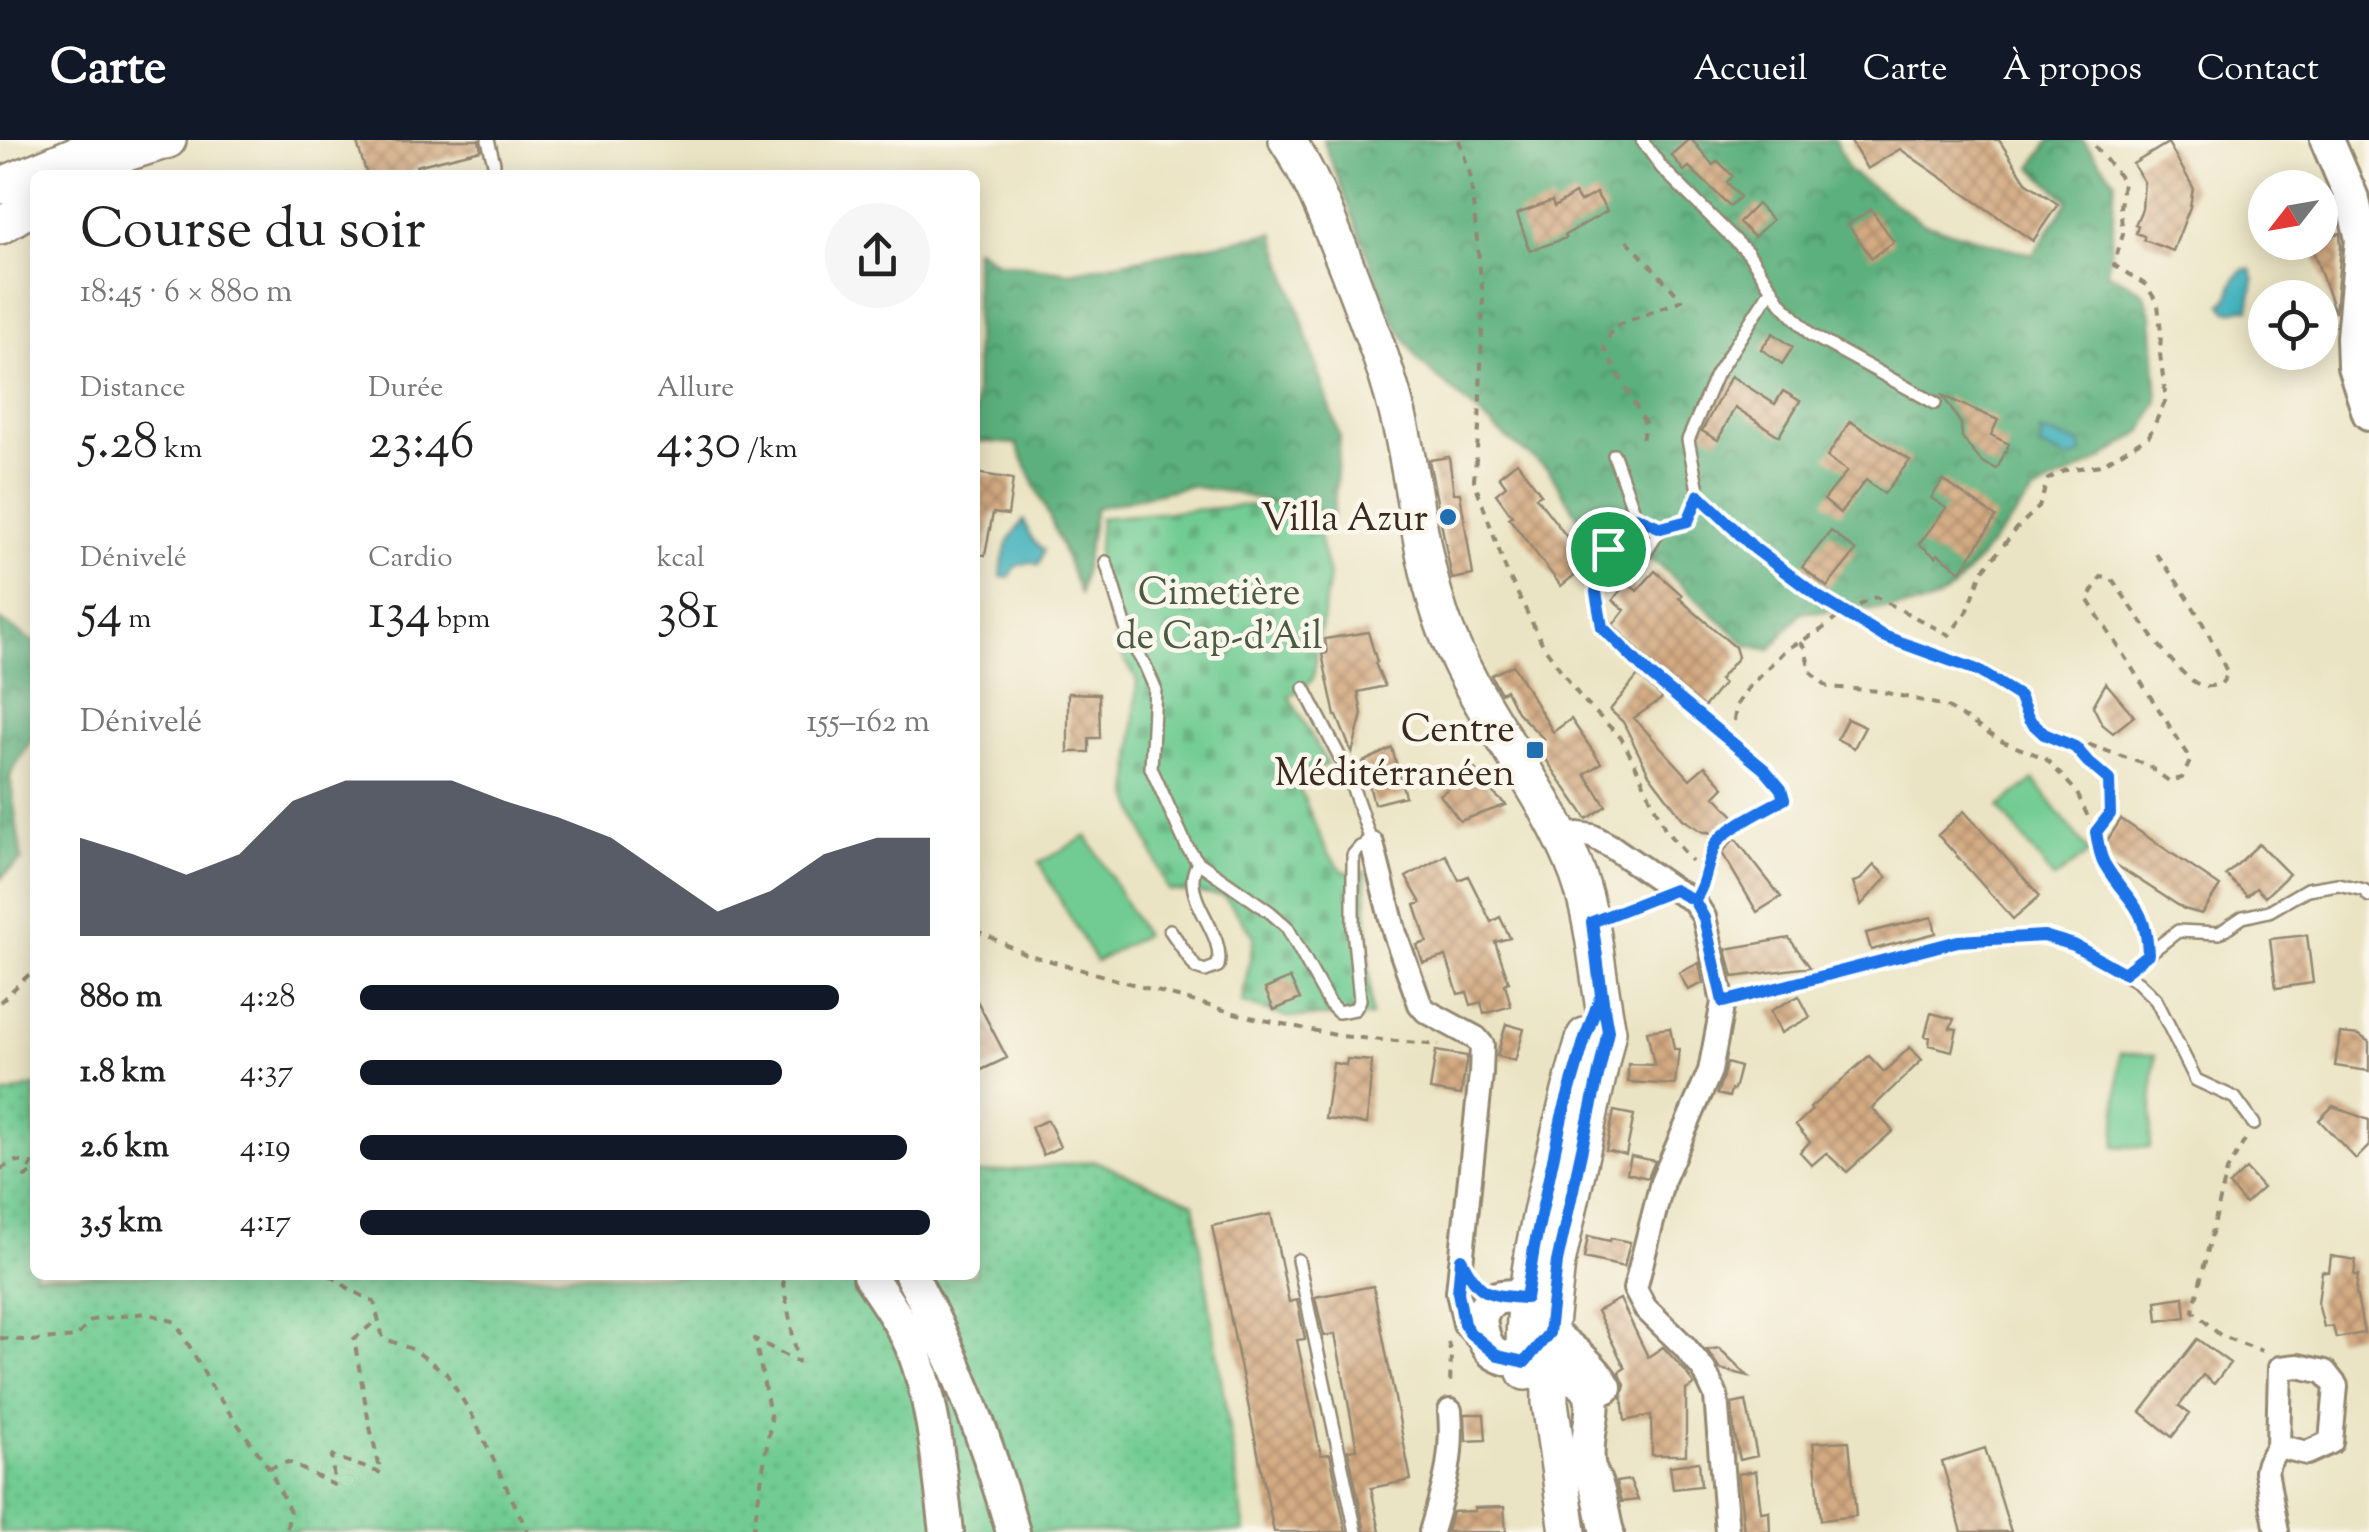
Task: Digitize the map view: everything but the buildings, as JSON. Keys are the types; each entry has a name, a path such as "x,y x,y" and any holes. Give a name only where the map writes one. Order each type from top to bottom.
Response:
{"main road":[{"path":"1287,140 1320,200 1388,380 1429,572 1446,628 1481,702 1560,838 1577,873 1592,922 1608,1031 1557,1262 1549,1333 1528,1405 1544,1532"},
{"path":"76,170 140,143"},
{"path":"102,170 140,143"},
{"path":"52,170 140,143"},
{"path":"0,186 30,177"},
{"path":"0,202 30,189"},
{"path":"0,226 30,208"},
{"path":"1568,1532 1550,1402 1513,1297 1537,1232 1562,1117 1601,995"},
{"path":"1513,1297 1549,1333"}],"street":[{"path":"2328,140 2353,201 2362,239 2354,366 2369,413"},
{"path":"1560,838 1592,836 1612,847 1684,895 1704,918 1723,1002 1710,1071 1662,1182 1635,1289 1645,1308 1704,1370 1716,1396 1727,1532"},
{"path":"1372,844 1395,934 1420,1004 1479,1047 1458,1292 1460,1311 1470,1333 1498,1356 1579,1380 1589,1390 1593,1405 1588,1468 1596,1484 1606,1532"},
{"path":"1461,1259 1482,1291 1513,1297"},
{"path":"872,1280 912,1347 924,1384 947,1532"},
{"path":"914,1280 964,1387 1013,1532"},
{"path":"1488,1348 1480,1319 1483,1310 1513,1297"},
{"path":"1549,1333 1578,1355 1606,1387 1608,1401 1596,1484"},
{"path":"2277,1532 2266,1471 2278,1446 2280,1368 2298,1366 2324,1372 2336,1386 2332,1442 2307,1452 2278,1446"},
{"path":"1431,1532 1448,1473 1453,1441 1450,1411"}],"lane":[{"path":"488,140 494,162"},
{"path":"1642,140 1662,168 1748,253 1781,304 1812,335 1936,403"},
{"path":"1614,455 1636,517 1661,528 1688,521 1699,495 1688,440 1716,375 1772,288"},
{"path":"1636,517 1608,549 1596,592 1602,627 1649,674 1765,770 1784,799 1718,840 1701,891 1684,895"},
{"path":"1644,555 1661,528"},
{"path":"1106,562 1130,641 1155,688 1151,768 1187,847 1198,862 1287,927 1329,1003 1338,1012 1348,1011 1360,1000 1353,929 1352,855 1360,847 1372,844 1347,771 1304,688"},
{"path":"1170,930 1196,968 1205,972 1218,966 1221,953 1192,879 1198,862"},
{"path":"2124,973 2178,931 2219,932 2243,916 2269,911 2308,889 2338,884 2364,890 2369,896"},
{"path":"1723,1002 1958,941 2044,936 2074,945 2138,982 2156,1000 2196,1080 2235,1098 2254,1124"},
{"path":"1298,1260 1356,1532"}],"path":[{"path":"1459,140 1470,174 1483,298 1474,480 1506,570 1544,648 1581,698 1621,738 1666,831 1705,876"},
{"path":"1733,727 1736,706 1748,688 1785,650 1843,612 1876,597 1949,635 1968,610 1982,572 2039,506 2048,479 2066,470 2101,464 2148,436 2166,400 2158,304 2146,285 2114,265 2123,234 2123,181 2090,140"},
{"path":"1627,240 1682,300 1613,327 1604,348 1645,422 1640,448"},
{"path":"1699,495 1754,548 1820,598 1883,636 1977,670 2019,696 2029,720 2044,734 2075,747 2109,780 2110,814 2096,832"},
{"path":"2088,762 2090,745 2147,765 2169,781 2182,778 2191,759 2087,599 2101,578 2112,579 2158,644 2194,682 2208,687 2221,684 2228,674 2204,623 2151,548"},
{"path":"1800,642 1806,648 1810,671 1828,687 1878,692 1945,706 2003,742 2045,758 2076,791 2096,832 2102,861 2138,907 2147,933 2148,954"},
{"path":"1592,922 1684,895"},
{"path":"980,932 1026,954 1246,1016 1350,1037 1479,1047"},
{"path":"0,1002 30,974"},
{"path":"2254,1124 2227,1171 2193,1311 2220,1335 2298,1366"},
{"path":"0,1168 16,1162 30,1164"},
{"path":"337,1280 374,1302 383,1338 414,1350 446,1373 472,1415 528,1532"},
{"path":"754,1532 771,1420 755,1339 798,1362 784,1280"},
{"path":"0,1338 32,1341 76,1337 92,1320 146,1312 176,1322 214,1391 269,1468 290,1512 286,1532"},
{"path":"269,1468 288,1462 334,1485 332,1456 381,1473 354,1339 378,1319"}],"green space":[{"path":"1323,140 1835,140 1849,171 1923,223 2033,255 2068,201 2032,167 2050,140 2083,140 2115,181 2107,272 2144,292 2152,316 2158,401 2143,431 2102,459 2034,493 1954,588 1927,604 1801,612 1770,650 1747,645 1659,565 1583,525 1548,469 1505,437 1418,360 1391,316"},
{"path":"1274,233 1340,438 1333,517 1189,486 1095,508 1080,594 1016,444 980,441 980,251 997,262 1070,272"},
{"name":"Cimetière de Cap-d'Ail","path":"1310,500 1329,576 1313,679 1289,696 1327,764 1296,781 1327,852 1344,872 1365,871 1371,1017 1286,1017 1242,1003 1254,936 1224,896 1168,890 1130,796 1137,680 1120,652 1097,563 1100,518"},
{"path":"0,620 30,640 30,742 10,776 22,860 0,879"},
{"path":"2034,780 2089,853 2054,879 1999,807"},
{"path":"1087,836 1144,935 1096,962 1039,863"},
{"path":"2120,1053 2155,1055 2150,1148 2115,1146"},
{"path":"30,1087 30,1280 980,1280 980,1173 1095,1161 1194,1203 1245,1532 0,1532 0,1096"}],"water":[{"path":"2245,269 2251,269 2254,280 2248,280 2248,310 2226,310 2222,304"},
{"path":"2040,432 2079,443 2081,455 2069,459 2039,447 2044,439"},
{"path":"1024,520 1031,537 1044,550 1039,565 1030,562 1016,566 1009,578 1001,577 1007,546"}],"place":[{"name":"Villa Azur","path":"1448,517"},
{"name":"Centre Méditérranéen","path":"1535,750"}],"route":[{"path":"1608,549 1596,592 1602,627 1649,674 1765,770 1784,799 1718,840 1701,891 1694,900 1674,890 1592,922 1601,995 1562,1117 1526,1298 1482,1291 1461,1259 1458,1292 1464,1324 1498,1356 1525,1362 1549,1333 1557,1262 1608,1031 1592,922 1674,890 1694,900 1704,918 1723,1002 1958,941 2044,936 2074,945 2124,973 2148,954 2147,933 2138,907 2102,861 2096,832 2110,814 2109,780 2075,747 2044,734 2029,720 2019,696 1977,670 1883,636 1820,598 1754,548 1699,495 1688,521 1661,528 1636,517 1608,549"}]}
